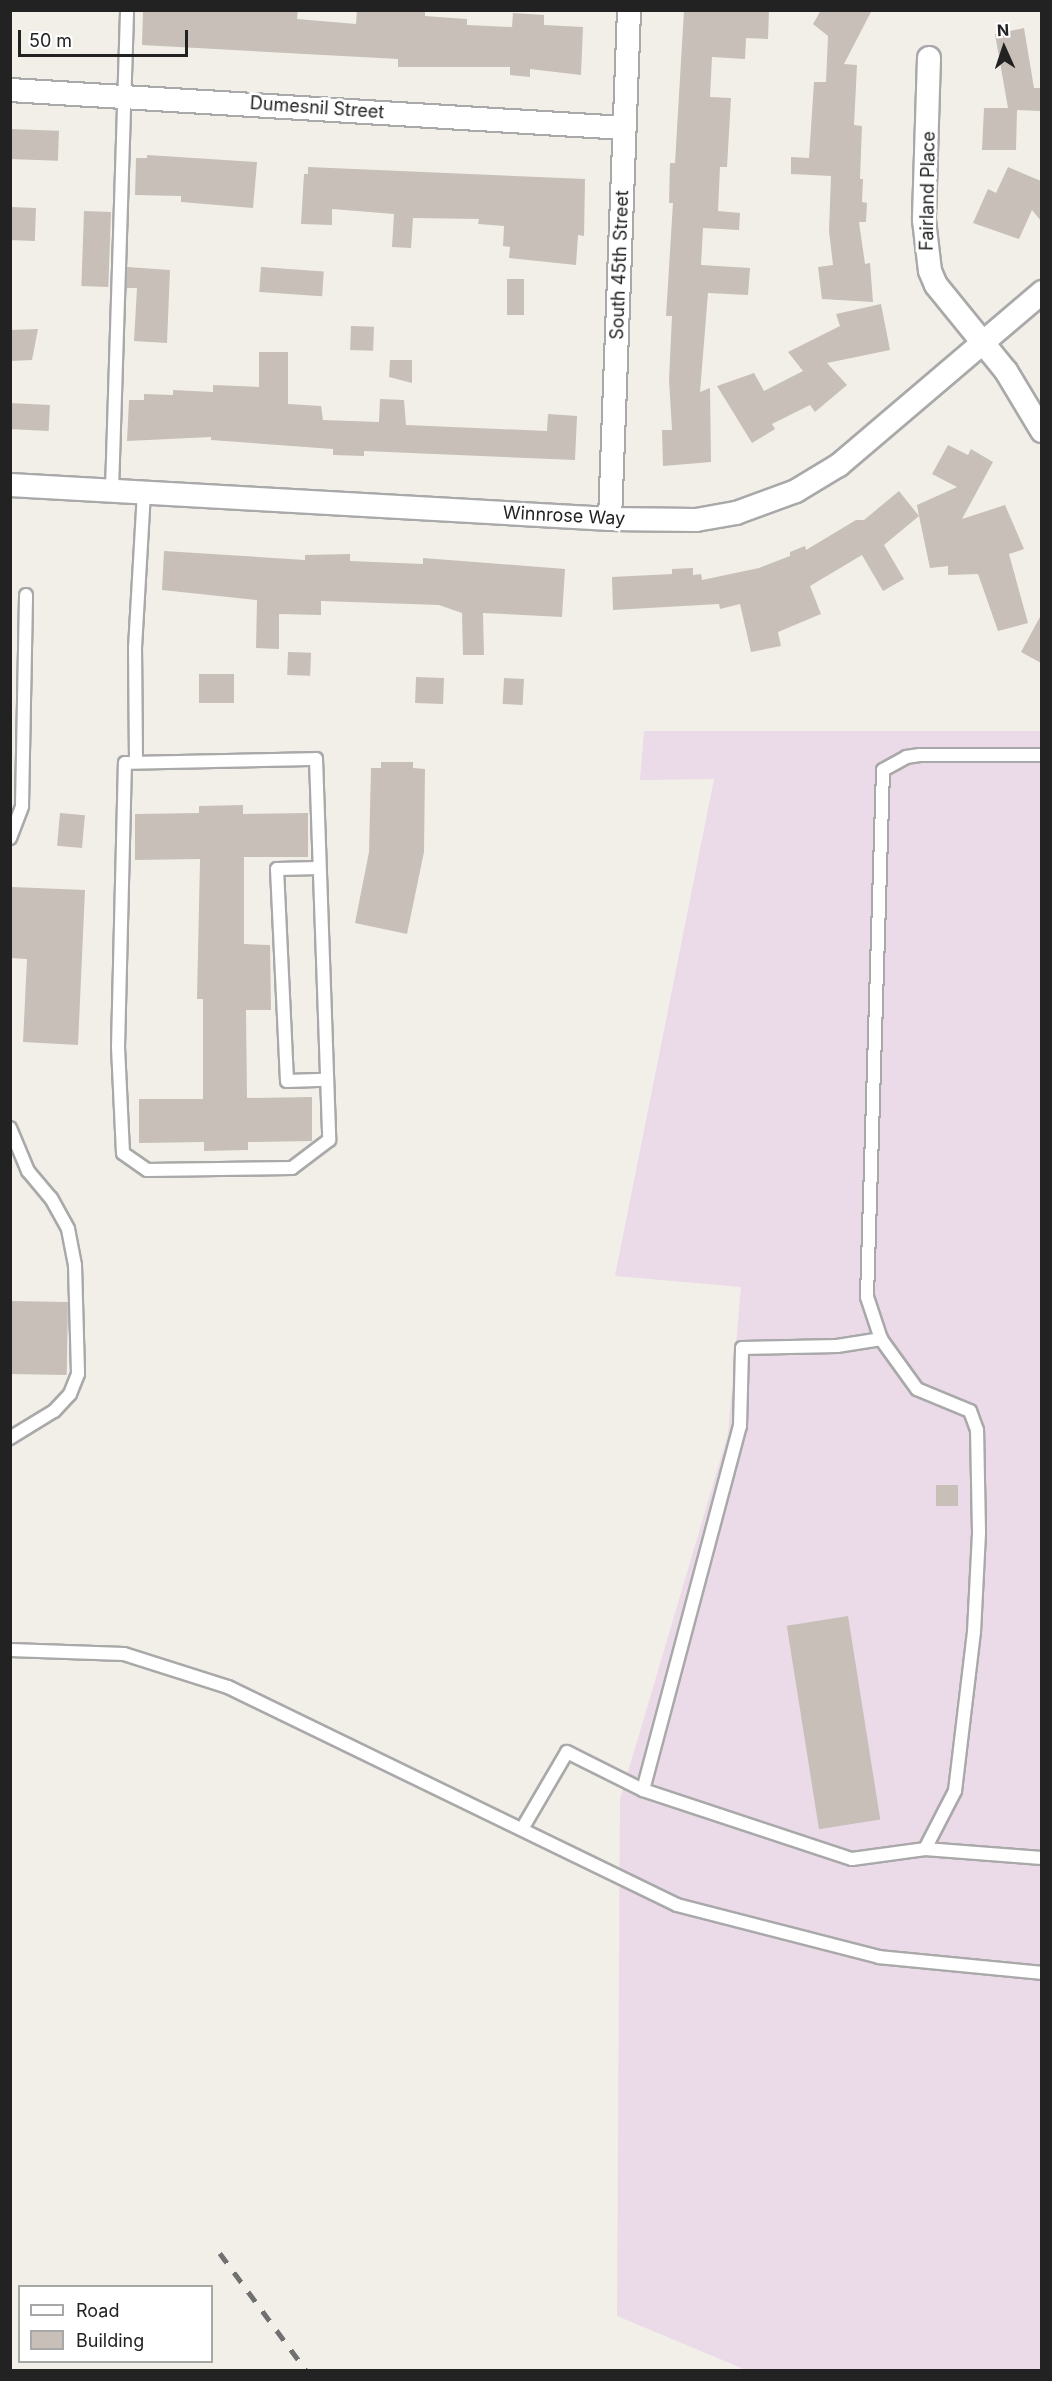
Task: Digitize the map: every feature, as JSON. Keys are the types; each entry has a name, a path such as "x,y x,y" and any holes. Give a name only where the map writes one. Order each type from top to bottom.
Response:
{"street":[{"name":"South 45th Street","path":"610,519 629,10"},
{"name":"Fairland Place","path":"930,58 924,247 936,285 1005,371 1041,431"},
{"name":"Dumesnil Street","path":"10,90 624,128"},
{"name":"Winnrose Way","path":"10,485 610,519 696,520 736,513 796,491 869,442 1041,292"}],"lane":[{"path":"112,490 127,10"},
{"path":"136,761 135,648 144,492"},
{"path":"10,838 22,806 26,594"},
{"path":"925,1849 955,1791 974,1632 979,1532 977,1430 970,1411 916,1389 881,1340 867,1297 883,770 906,758 920,755 1041,755"},
{"path":"316,759 319,868 329,1140 292,1168 147,1170 123,1153 118,1047 125,763 316,759"},
{"path":"319,868 277,869 287,1081 326,1080"},
{"path":"10,1128 28,1170 51,1198 68,1228 75,1265 78,1374 70,1394 54,1411 10,1438"},
{"path":"643,1790 740,1426 742,1348 837,1346 881,1340"},
{"path":"10,1650 124,1654 228,1687 677,1905 879,1957 1041,1973"},
{"path":"522,1829 567,1752 643,1790 852,1859 925,1849 1041,1858"}],"shaded area":[{"path":"644,731 1041,731 1041,2370 746,2370 617,2316 620,1799 728,1434 741,1287 615,1276 714,779 640,780"}],"building":[{"path":"143,10 298,10 297,19 356,24 357,10 409,10 425,12 425,16 467,19 467,25 512,27 513,13 544,15 544,25 583,27 581,75 530,69 530,77 510,75 510,67 398,67 398,59 142,45"},
{"path":"684,10 769,10 768,39 746,38 745,59 712,57 710,97 731,98 727,167 720,167 718,211 740,213 739,230 703,228 701,265 750,268 748,295 708,293 700,392 710,388 711,462 663,466 662,430 672,430 669,380 672,316 666,316 673,203 669,203 670,163 675,163"},
{"path":"821,10 872,10 844,64 857,65 854,125 862,126 860,179 863,179 862,202 867,203 866,222 859,222 865,264 870,263 873,302 822,299 818,267 833,265 829,231 831,176 791,174 791,157 809,158 814,82 826,82 828,36 813,24"},
{"path":"1024,28 1034,88 1041,88 1041,111 1017,110 1016,150 982,150 984,108 1008,108 995,34"},
{"path":"10,129 59,131 58,161 10,159"},
{"path":"147,155 257,162 253,208 181,202 181,196 135,195 136,158 147,158"},
{"path":"308,167 585,179 584,236 578,235 576,265 509,258 510,247 503,246 504,226 478,224 479,219 413,218 411,248 392,247 394,214 332,209 332,225 301,224 304,174 308,174"},
{"path":"1008,167 1041,181 1041,221 1032,210 1019,239 973,223 988,189 996,193"},
{"path":"10,207 36,208 35,241 10,240"},
{"path":"84,211 111,212 108,287 81,286"},
{"path":"127,267 170,270 167,343 134,341 137,288 127,288"},
{"path":"261,267 324,271 322,296 259,292"},
{"path":"507,279 524,279 524,315 507,315"},
{"path":"881,304 890,350 827,363 847,385 815,412 810,405 772,424 775,429 752,443 717,386 754,373 764,391 803,371 788,352 840,326 836,314"},
{"path":"351,326 374,327 373,351 350,350"},
{"path":"38,329 32,360 10,361 10,330"},
{"path":"259,352 288,352 288,404 321,406 323,420 379,422 380,399 404,400 406,425 547,431 548,414 577,416 575,460 364,451 364,456 333,455 333,449 211,440 211,437 127,441 129,400 144,400 144,394 173,395 173,390 213,392 213,385 259,387"},
{"path":"390,360 412,360 412,383 389,377"},
{"path":"10,403 50,405 49,431 10,429"},
{"path":"948,445 968,455 971,449 993,462 962,519 1005,505 1024,549 1009,554 1028,623 998,631 978,574 948,575 948,566 930,568 917,505 957,487 932,474"},
{"path":"899,491 919,516 884,545 904,579 883,591 862,555 810,586 821,614 778,632 781,646 751,652 740,604 720,609 719,604 613,610 612,577 672,574 672,569 693,568 693,575 701,574 702,580 759,568 790,556 790,552 805,546 806,550 856,520 864,520"},
{"path":"164,551 305,560 305,555 350,554 350,561 423,564 423,558 565,569 562,617 483,613 484,655 463,655 462,613 439,605 321,601 321,615 279,614 279,649 256,648 257,600 162,590"},
{"path":"1041,615 1041,663 1021,652"},
{"path":"288,652 311,653 310,676 287,675"},
{"path":"199,674 234,674 234,703 199,703"},
{"path":"416,677 444,678 443,704 415,703"},
{"path":"504,678 524,679 523,705 503,704"},
{"path":"381,762 413,762 413,768 425,769 424,852 407,934 355,923 369,852 371,768 381,768"},
{"path":"243,805 243,814 308,813 308,857 244,857 244,944 270,945 271,1010 246,1010 247,1098 312,1097 312,1141 248,1142 248,1150 204,1151 204,1142 139,1143 139,1099 203,1099 203,999 197,999 200,859 135,860 135,814 199,813 199,806"},
{"path":"60,813 85,815 82,848 57,846"},
{"path":"12,887 85,890 78,1045 23,1042 27,959 10,958"},
{"path":"10,1301 68,1302 67,1375 10,1374"},
{"path":"936,1485 958,1485 958,1506 936,1506"},
{"path":"848,1616 880,1819 819,1829 787,1626"}],"railway":[{"path":"220,2253 306,2370"}]}
